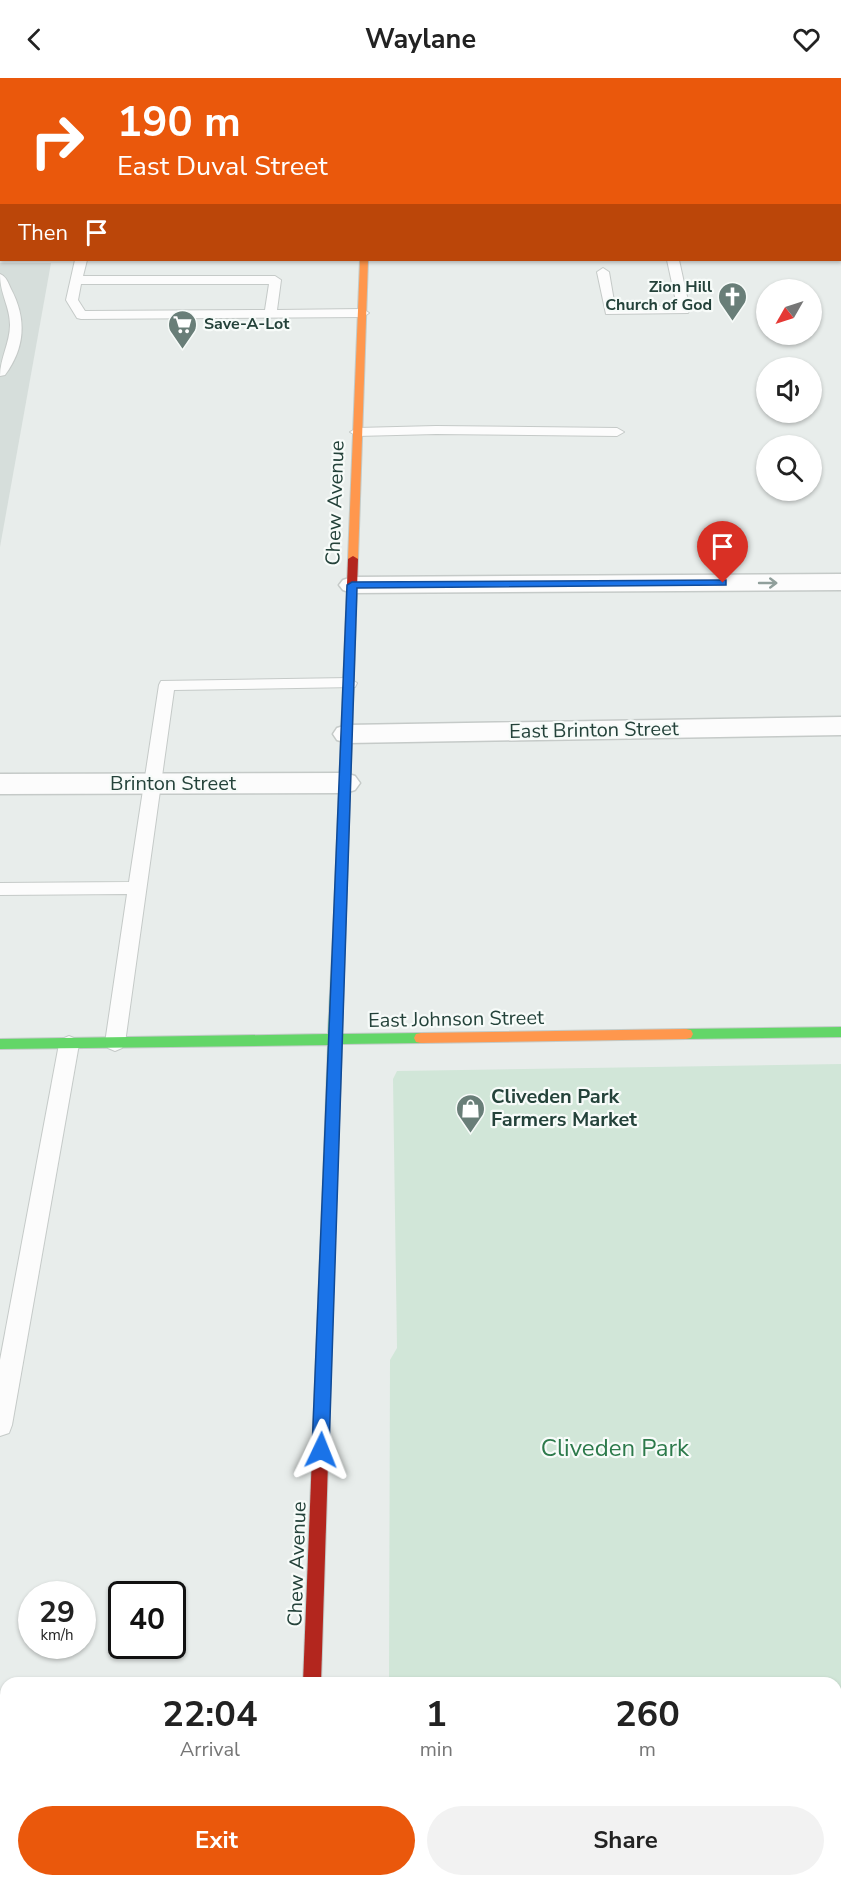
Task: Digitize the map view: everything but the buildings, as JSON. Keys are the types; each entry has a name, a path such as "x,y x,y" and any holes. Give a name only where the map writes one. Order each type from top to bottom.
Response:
{"street":[{"name":"Chew Avenue","path":"312,1677 364,261"},
{"path":"352,585 841,582"},
{"name":"East Brinton Street","path":"347,734 841,726"},
{"name":"Brinton Street","path":"0,784 345,783"},
{"name":"East Johnson Street","path":"0,1044 841,1032"}],"lane":[{"path":"81,261 72,300 81,315 363,313"},
{"path":"603,272 610,311 684,310 673,261"},
{"path":"0,278 14,306 16,325 13,349 6,366 0,372"},
{"path":"76,280 275,280 271,312"},
{"path":"357,432 436,430 616,432"},
{"path":"115,1043 167,685 349,682"},
{"path":"0,889 137,888"},
{"path":"0,1425 69,1044"}],"shaded area":[{"path":"0,263 51,263 0,547"}],"green space":[{"name":"Cliveden Park","path":"841,1064 841,1677 389,1677 390,1360 397,1348 393,1079 397,1071"}],"traffic: fast":[{"path":"330,1178 340,913"},
{"path":"686,1034 841,1032"},
{"path":"0,1044 421,1038"}],"traffic: slow":[{"path":"353,559 364,261"},
{"path":"421,1038 686,1034"}],"traffic: jam":[{"path":"340,913 353,559"},
{"path":"312,1677 330,1178"}],"place":[{"name":"Zion Hill Church of God","path":"733,322"},
{"name":"Save-A-Lot","path":"183,350"},
{"name":"Cliveden Park Farmers Market","path":"470,1134"}],"route":[{"path":"321,1450 352,585 723,583"}]}
